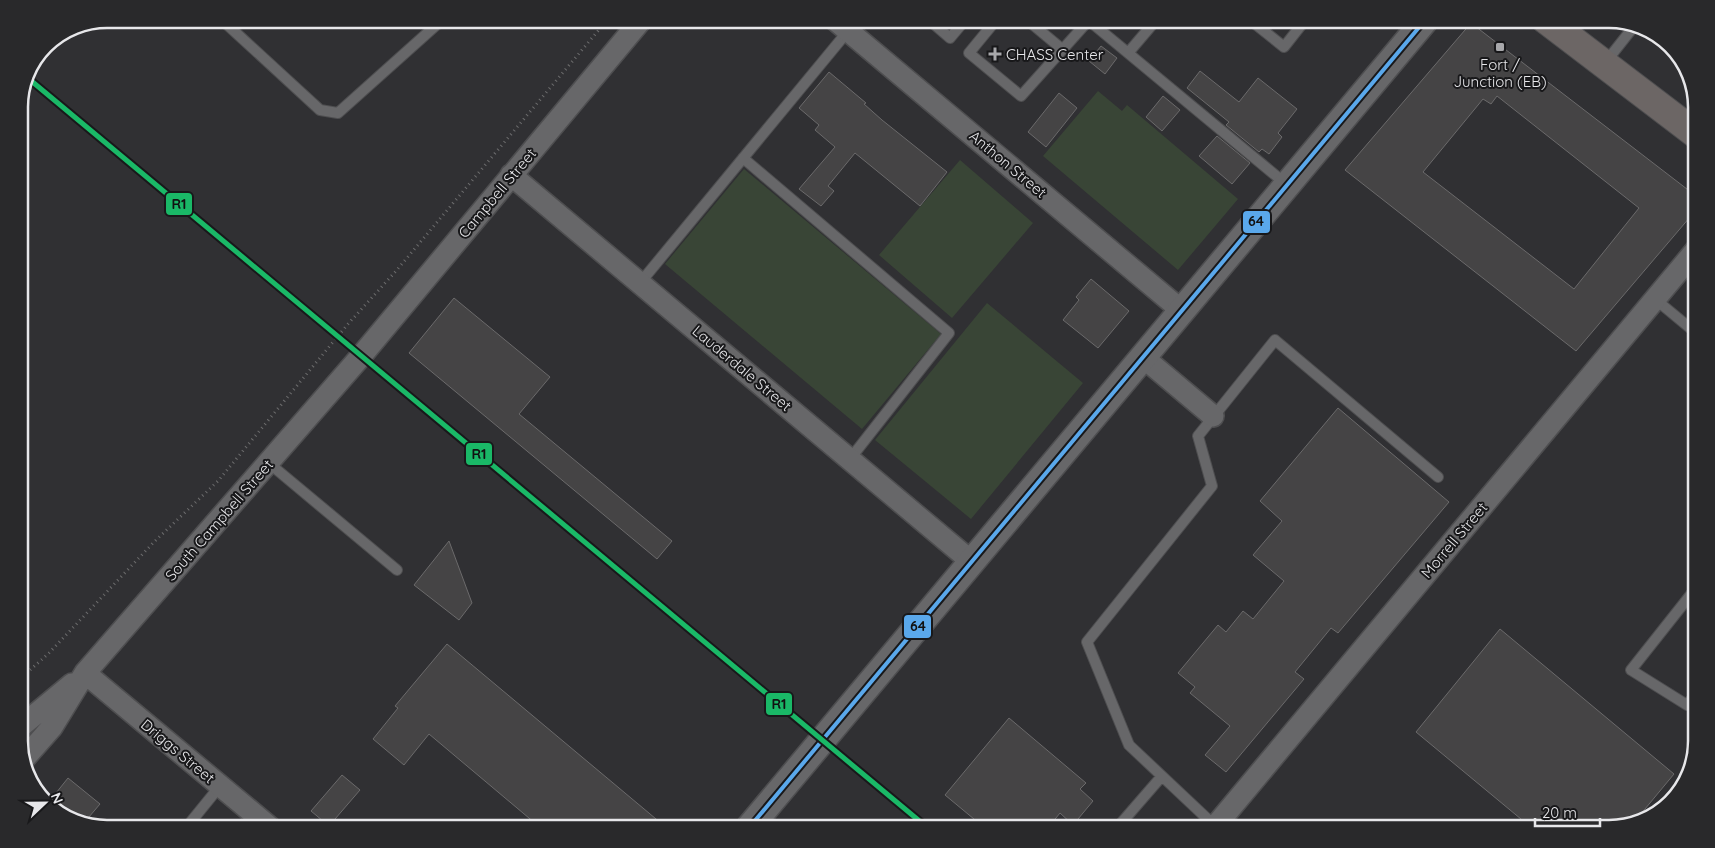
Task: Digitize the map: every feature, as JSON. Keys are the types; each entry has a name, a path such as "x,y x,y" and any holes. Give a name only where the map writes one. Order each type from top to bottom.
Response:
{"main road":[{"path":"1557,28 1687,127"}],"street":[{"name":"Campbell Street","path":"351,366 634,28"},
{"name":"Anthon Street","path":"845,28 1181,310"},
{"path":"755,821 1418,28"},
{"name":"Lauderdale Street","path":"511,175 972,562"},
{"name":"Morrell Street","path":"1220,821 1687,260"},
{"path":"1144,358 1213,416"},
{"name":"South Campbell Street","path":"29,754 52,727 86,673 270,464 351,366"},
{"name":"South Campbell Street","path":"28,721 86,673"},
{"name":"Driggs Street","path":"86,673 262,821"}],"lane":[{"path":"232,28 320,110 338,113 433,28"},
{"path":"640,283 743,158 839,28"},
{"path":"938,28 950,38 958,28"},
{"path":"990,28 969,53 1021,96 1062,49 1084,28"},
{"path":"1037,28 1062,49"},
{"path":"1100,28 1286,185"},
{"path":"1128,53 1149,28"},
{"path":"1261,28 1284,46 1299,28"},
{"path":"1604,64 1630,31"},
{"path":"743,158 949,333 850,459"},
{"path":"1655,299 1687,327"},
{"path":"1207,821 1129,745 1087,642 1212,486 1198,436 1274,340 1438,477"},
{"path":"270,464 397,570"},
{"path":"1688,598 1631,670 1688,704"},
{"path":"1123,821 1162,776"},
{"path":"192,821 220,786"}],"path":[{"path":"28,672 49,653 154,542 218,481 348,324 396,271 600,28"}],"green space":[{"path":"1098,91 1122,111 1127,105 1238,199 1178,270 1043,156"},
{"path":"960,160 1033,223 952,318 879,255"},
{"path":"744,169 941,334 862,429 665,264"},
{"path":"987,303 1083,383 971,519 875,440"}],"building":[{"path":"1467,28 1478,28 1687,189 1687,220 1576,351 1345,170","holes":["1497,96 1639,208 1574,289 1423,172 1483,99 1491,104"]},
{"path":"1101,46 1117,58 1105,74 1089,61"},
{"path":"1200,71 1239,102 1258,78 1297,109 1278,133 1282,137 1269,154 1262,149 1259,152 1226,125 1229,122 1187,88"},
{"path":"829,72 866,103 864,104 882,120 947,172 920,206 855,153 828,186 834,191 821,206 799,189 835,147 815,130 819,125 799,108"},
{"path":"1059,93 1077,108 1046,147 1028,132"},
{"path":"1163,96 1180,110 1162,131 1146,117"},
{"path":"1217,136 1250,163 1232,184 1199,156"},
{"path":"1091,279 1129,311 1098,348 1063,320 1079,300 1076,297"},
{"path":"454,298 550,377 519,414 672,541 657,559 409,353"},
{"path":"1338,408 1449,502 1338,633 1331,628 1295,672 1304,679 1226,772 1205,755 1230,726 1190,693 1195,687 1178,673 1218,625 1226,632 1243,611 1253,619 1284,581 1253,555 1282,521 1260,501"},
{"path":"449,541 472,603 459,620 414,585"},
{"path":"1500,629 1674,774 1642,813 1629,818 1608,821 1523,821 1416,732"},
{"path":"447,644 658,821 532,821 429,734 404,765 373,739 398,708 395,706"},
{"path":"1009,718 1086,783 1080,789 1093,801 1076,821 1069,821 1060,813 1054,821 976,821 945,795"},
{"path":"342,775 360,790 333,821 323,821 311,811"},
{"path":"70,780 100,804 88,818 70,811"}],"transit line":[{"name":"64","path":"755,821 1418,28"},
{"name":"R1","path":"32,81 919,821"}],"place":[{"name":"Fort / Junction (EB)","path":"1500,47"},
{"name":"CHASS Center","path":"995,54"}]}
